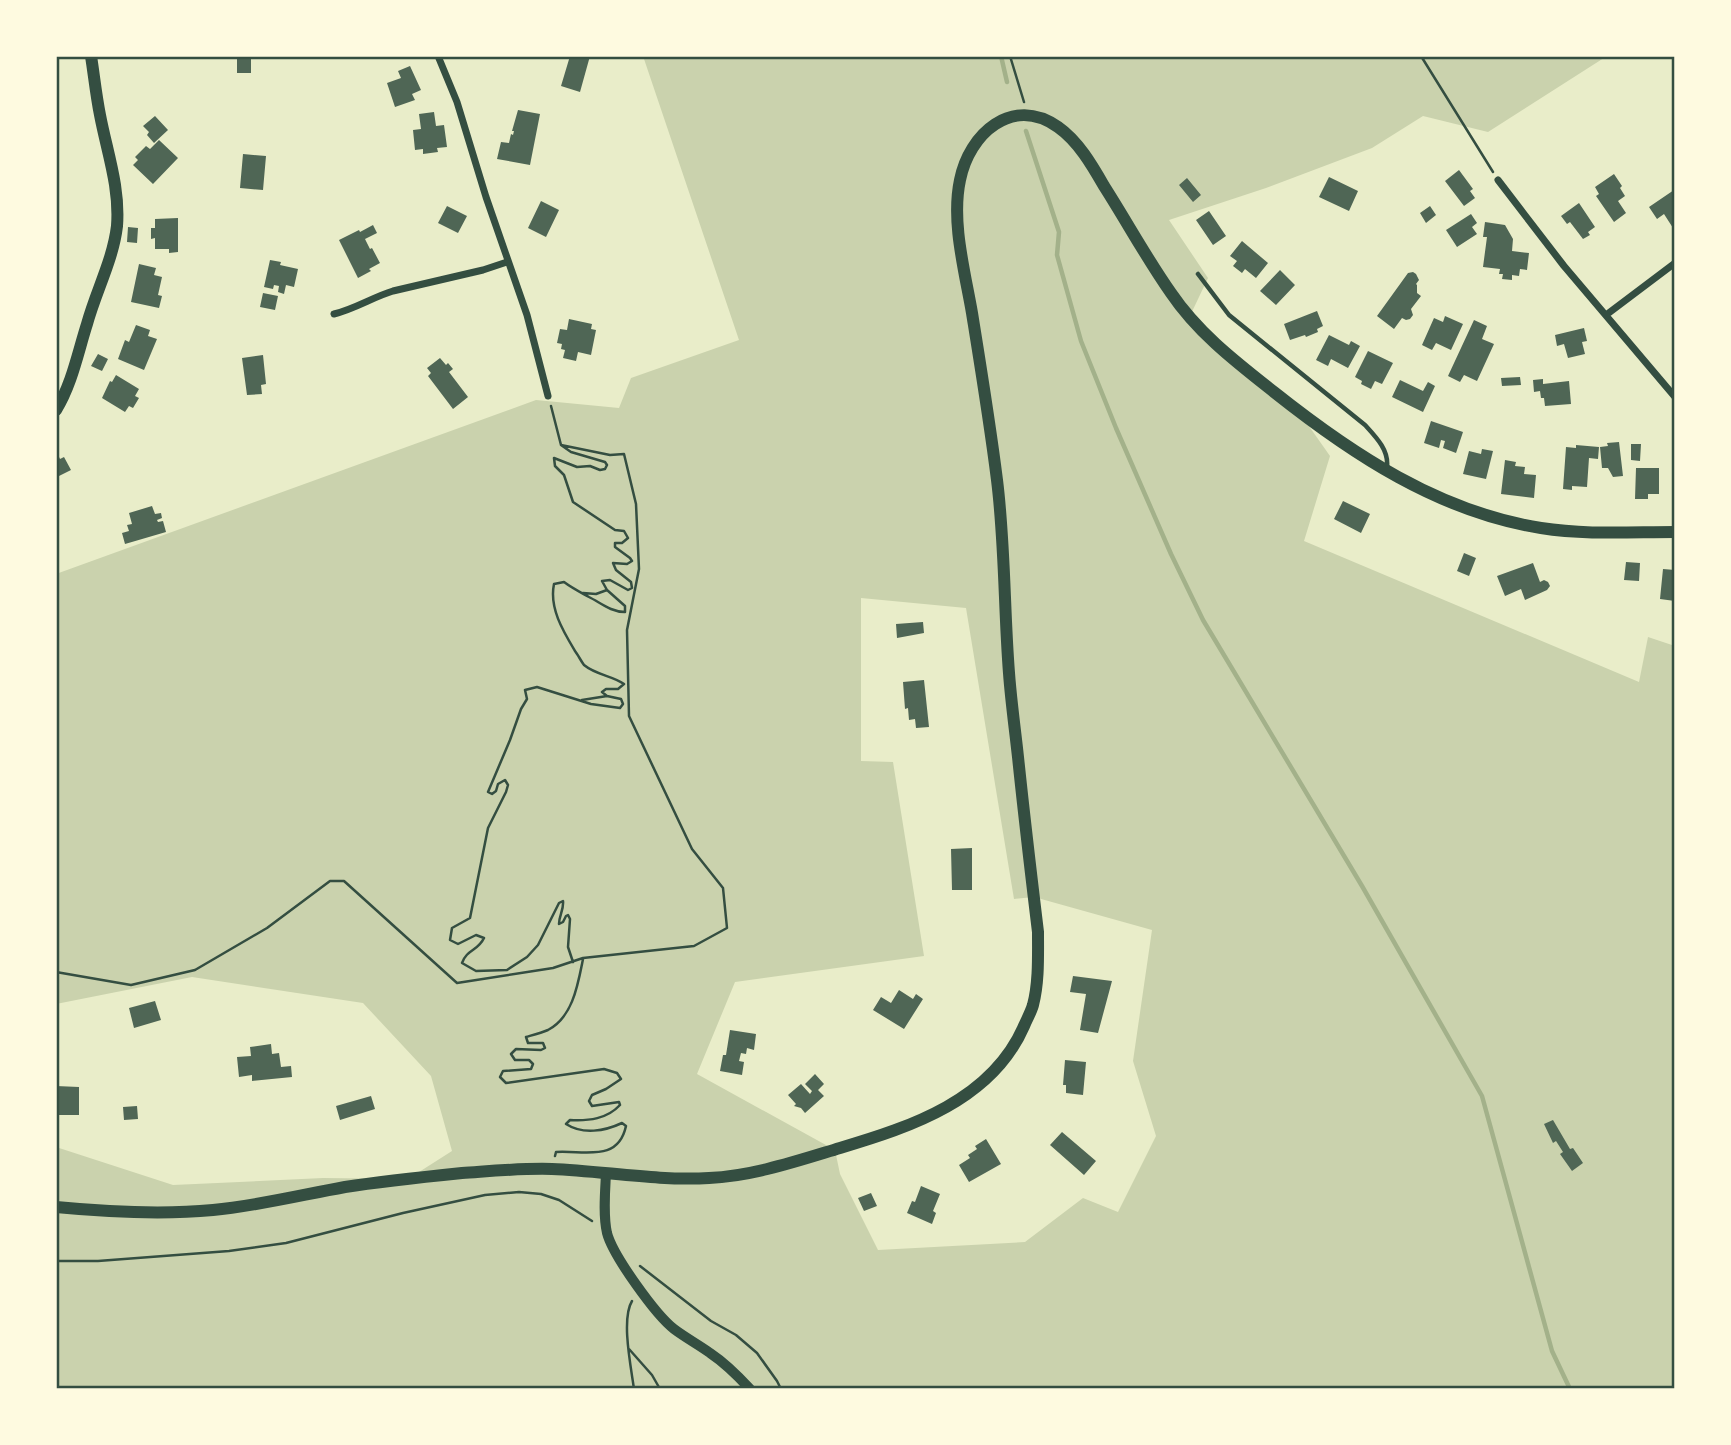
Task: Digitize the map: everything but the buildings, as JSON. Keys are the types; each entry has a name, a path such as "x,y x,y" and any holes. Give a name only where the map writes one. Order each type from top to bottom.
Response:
{"main road":[{"path":"56,410 71,377 106,270 116,229 118,206 114,173 100,114 91,56"},
{"path":"56,1207 134,1213 192,1212 346,1187 510,1170 554,1170 676,1179 728,1176 800,1160 910,1125 947,1107 973,1090 998,1068 1020,1036 1033,1007 1038,975 1038,932 1009,672 1004,556 997,483 960,242 957,206 959,183 970,152 982,134 1002,120 1011,117 1037,117 1056,125 1066,134 1101,180 1188,318 1212,342 1299,412 1387,472 1439,497 1484,514 1539,528 1612,533 1675,532"}],"street":[{"path":"438,56 461,115 507,262 527,315 548,396"},
{"path":"1498,180 1564,266 1675,397"},
{"path":"334,314 381,295 507,262"},
{"path":"1606,316 1675,263"},
{"path":"606,1174 607,1234 614,1250 640,1289 672,1328 712,1354 750,1389"}],"lane":[{"path":"1198,274 1229,315 1371,432 1388,459 1387,472"}],"path":[{"path":"1010,56 1028,116"},
{"path":"1421,56 1498,180"},
{"path":"548,396 561,445 571,452 605,462 607,465 605,470 590,466 577,467 554,458 555,466 564,475 573,502 615,530 624,531 628,538 622,543 615,543 615,547 632,561 627,564 613,563 616,570 631,582 632,588 628,590 610,580 602,581 607,590 625,607 625,612 608,608 564,582 554,584 552,591 559,625 584,664 624,684 618,689 602,692 607,696"},
{"path":"56,972 131,985 195,970 267,928 330,881 344,881 457,983 553,968 583,958 694,946 727,928 723,888 692,849 629,716 627,631 639,569 636,504 624,454 610,455 561,445"},
{"path":"579,593 596,594 607,590"},
{"path":"573,962 568,947 568,915 559,925 564,909 563,901 558,903 538,945 527,957 507,970 476,971 462,963 465,954 481,944 484,938 476,935 458,944 450,940 452,928 470,918 488,828 508,785 505,780 498,784 496,792 488,792 527,699 525,690 537,687 578,700 591,704 620,708 623,704 621,699 607,696 578,700"},
{"path":"554,1170 556,1152 592,1154 610,1150 620,1142 626,1126 622,1123 608,1129 590,1131 566,1124 570,1120 591,1121 617,1109 621,1105 619,1102 592,1106 589,1101 592,1095 621,1079 617,1073 604,1069 506,1083 500,1077 503,1071 531,1069 533,1064 528,1060 515,1060 511,1054 516,1049 545,1048 543,1043 528,1043 526,1037 550,1029 564,1017 577,990 583,958"},
{"path":"56,1261 98,1261 229,1251 286,1243 485,1195 519,1192 541,1194 559,1200 607,1234"},
{"path":"639,1265 757,1353 781,1389"},
{"path":"634,1389 628,1308 640,1289"},
{"path":"629,1349 652,1375 660,1389"}],"green space":[{"path":"643,56 1607,56 1488,132 1423,116 1372,148 1266,188 1169,220 1208,278 1189,318 1299,412 1330,456 1304,541 1639,682 1648,637 1675,646 1675,1389 56,1389 56,1147 173,1185 323,1178 408,1179 452,1151 431,1076 363,1003 192,977 56,1004 56,574 536,400 619,408 631,378 739,340","holes":["861,598 966,608 1014,899 1034,897 1152,930 1133,1061 1156,1136 1118,1212 1083,1198 1025,1242 878,1250 840,1174 835,1150 697,1074 735,982 924,956 893,762 861,761"]}],"waterway":[{"path":"1001,56 1007,82"},
{"path":"1026,131 1059,232 1057,255 1081,341 1171,554 1203,620 1362,886 1482,1096 1552,1351 1570,1389"}]}
